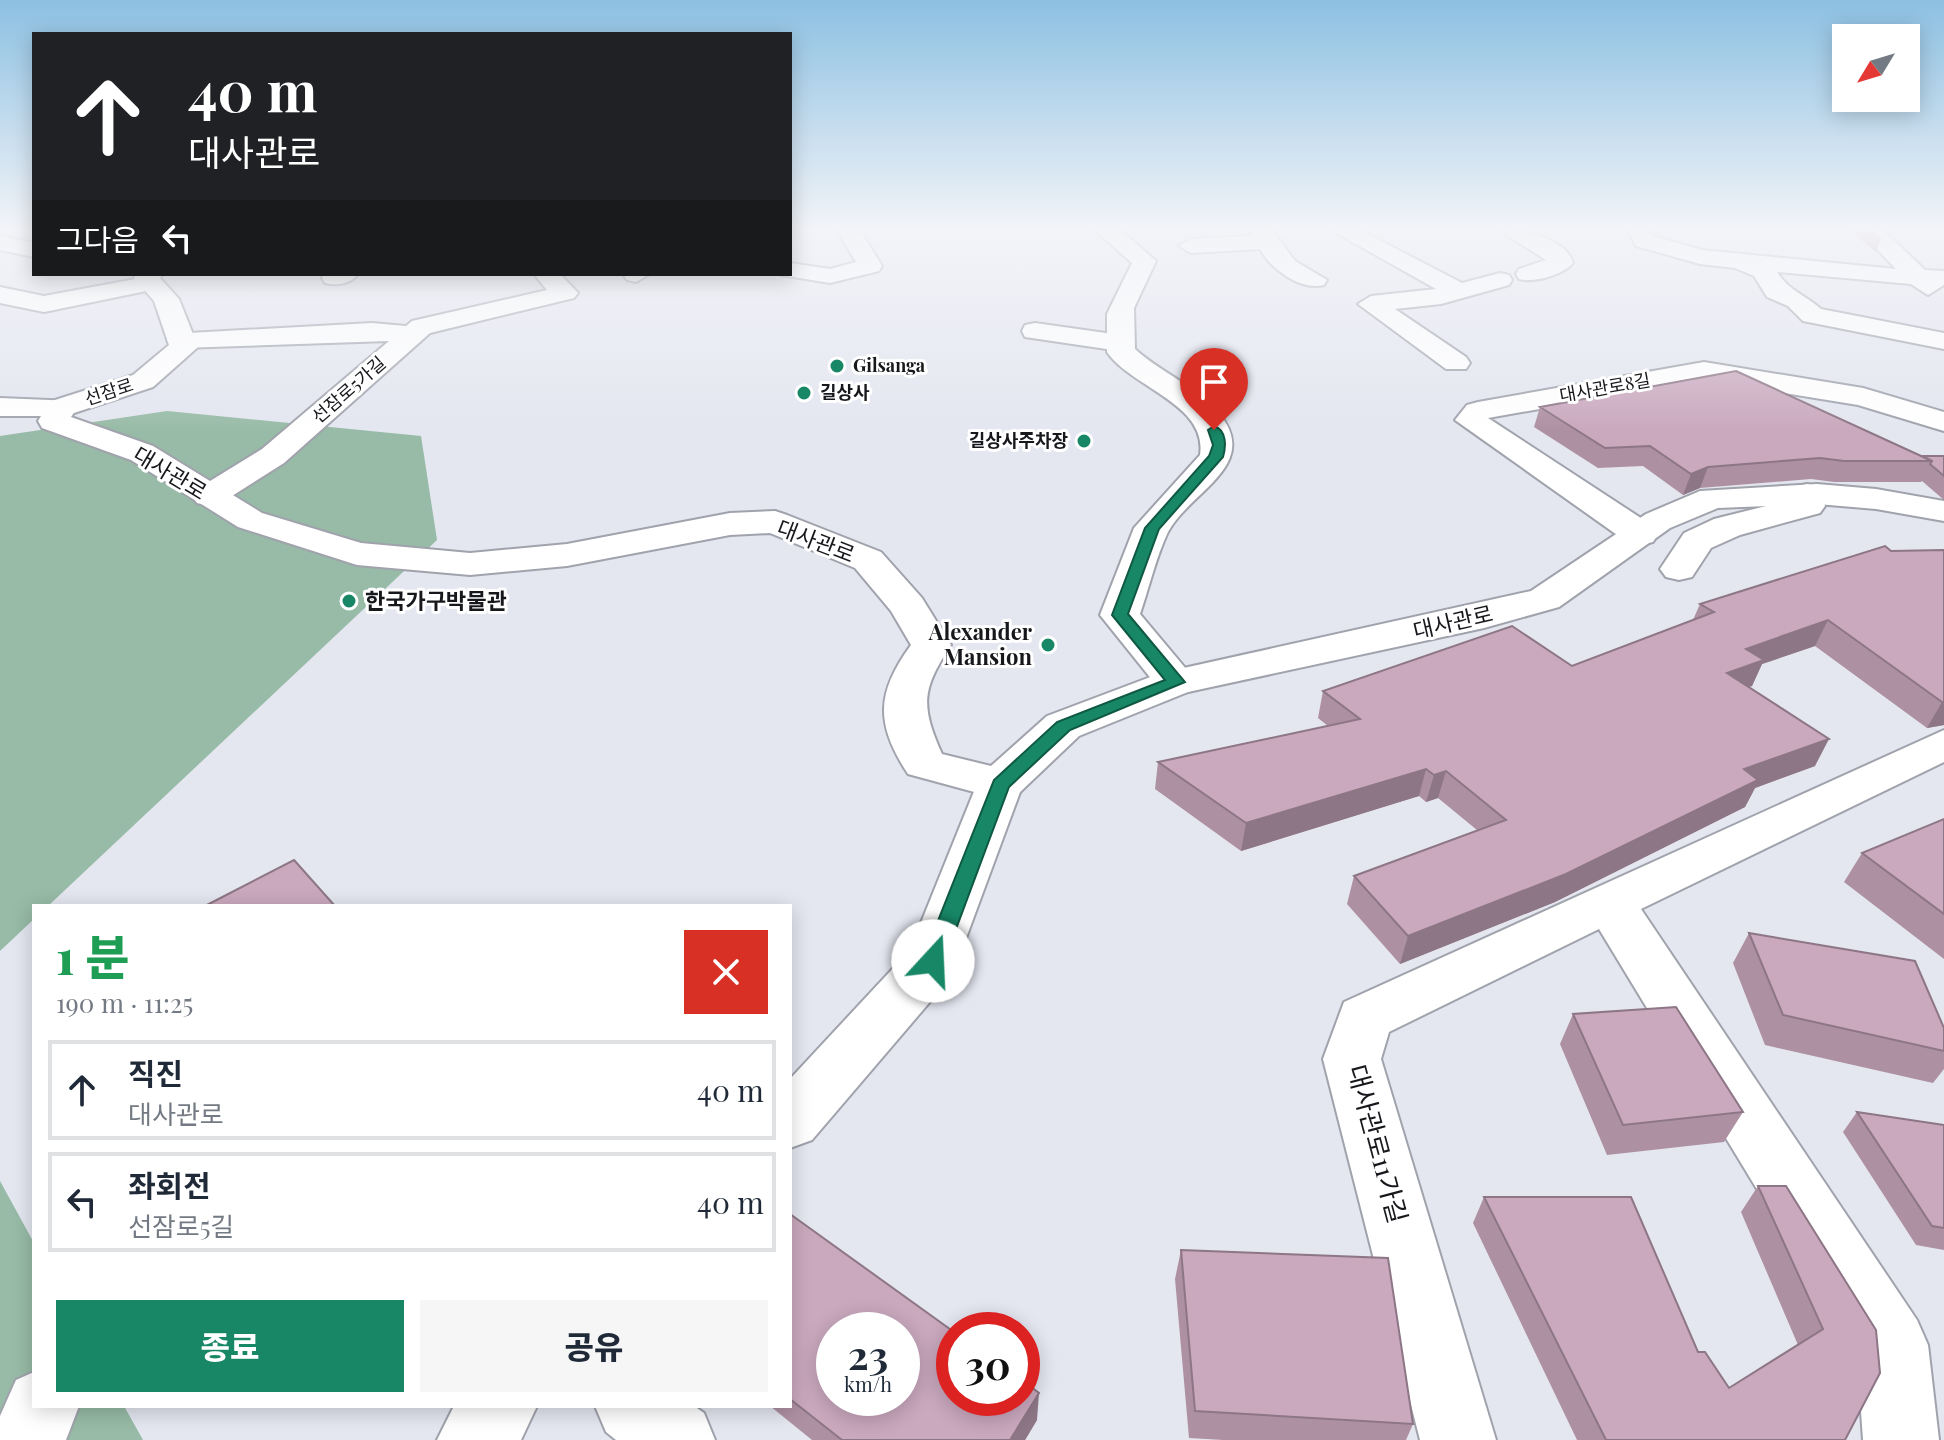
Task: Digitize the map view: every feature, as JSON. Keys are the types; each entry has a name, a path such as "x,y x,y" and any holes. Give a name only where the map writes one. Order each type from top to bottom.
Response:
{"street":[{"path":"11,297 44,304 73,297"},
{"path":"165,297 181,340 372,331 412,335"},
{"name":"선잠로5가길","path":"209,496 273,456 421,327 547,297"},
{"path":"1125,297 1117,326 1121,352 1147,375 1196,407 1214,430 1220,445 1216,457 1152,528 1120,615 1176,682"},
{"path":"1417,297 1371,304 1456,363"},
{"path":"1788,297 1812,315 1944,341"},
{"path":"1936,297 1939,311"},
{"path":"1035,331 1120,343"},
{"name":"선잠로","path":"63,407 143,381 184,347 181,340"},
{"path":"1686,347 1746,377"},
{"name":"대사관로8길","path":"1640,534 1470,420 1478,411 1704,371 1863,397 1944,422"},
{"path":"0,399 63,407"},
{"path":"0,407 63,407"},
{"name":"대사관로","path":"63,407 53,421 142,453 250,520 357,554 412,562 470,564 567,555 730,524 775,522 868,560 908,606 931,645 908,676 901,710 924,764 1000,784 1063,726 1176,682 1484,616 1545,599 1658,521 1712,498 1807,494 1876,499 1944,511"},
{"path":"1679,569 1697,541 1727,527 1808,506 1807,494"},
{"name":"대사관로11가길","path":"1458,1440 1352,1059 1364,1018 1944,744"},
{"path":"792,1119 933,961 1000,784"},
{"path":"1609,902 1892,1345 1901,1440"},
{"path":"28,1440 41,1408"},
{"path":"475,1440 499,1408"},
{"path":"635,1408 677,1440"}],"green space":[{"path":"167,411 421,436 437,540 50,904 32,904 32,921 0,951 0,436"},
{"path":"0,1181 32,1239 32,1408 125,1408 143,1440 0,1440"}],"building":[{"path":"1736,371 1932,461 1820,458 1708,467 1691,474 1650,446 1605,448 1540,407"},
{"path":"1922,456 1944,456 1944,476 1930,464 1932,461"},
{"path":"1885,546 1891,551 1944,550 1944,702 1828,620 1746,649 1764,660 1727,673 1829,739 1744,769 1758,780 1566,874 1408,936 1354,876 1506,820 1446,771 1434,775 1426,769 1246,823 1158,762 1360,719 1323,691 1512,626 1572,666 1714,612 1700,604"},
{"path":"1944,819 1944,914 1862,853"},
{"path":"294,860 333,904 209,904"},
{"path":"1749,933 1915,961 1944,1028 1944,1051 1783,1015"},
{"path":"1676,1007 1743,1112 1623,1125 1573,1014"},
{"path":"1857,1112 1944,1125 1944,1228 1932,1226"},
{"path":"1758,1186 1786,1186 1876,1330 1880,1373 1845,1440 1606,1440 1484,1197 1631,1197 1698,1352 1705,1352 1729,1388 1823,1329"},
{"path":"792,1215 936,1319 936,1416 1025,1416 1010,1440 842,1440 792,1401"},
{"path":"1181,1250 1388,1258 1413,1424 1195,1411"}],"place":[{"name":"Gilsanga","path":"837,366"},
{"name":"길상사","path":"804,393"},
{"name":"길상사주차장","path":"1084,441"},
{"name":"한국가구박물관","path":"349,601"},
{"name":"Alexander Mansion","path":"1048,645"}],"route":[{"path":"933,961 1000,784 1063,726 1176,682 1120,615 1152,528 1194,477 1216,457 1220,445 1214,430"}]}
